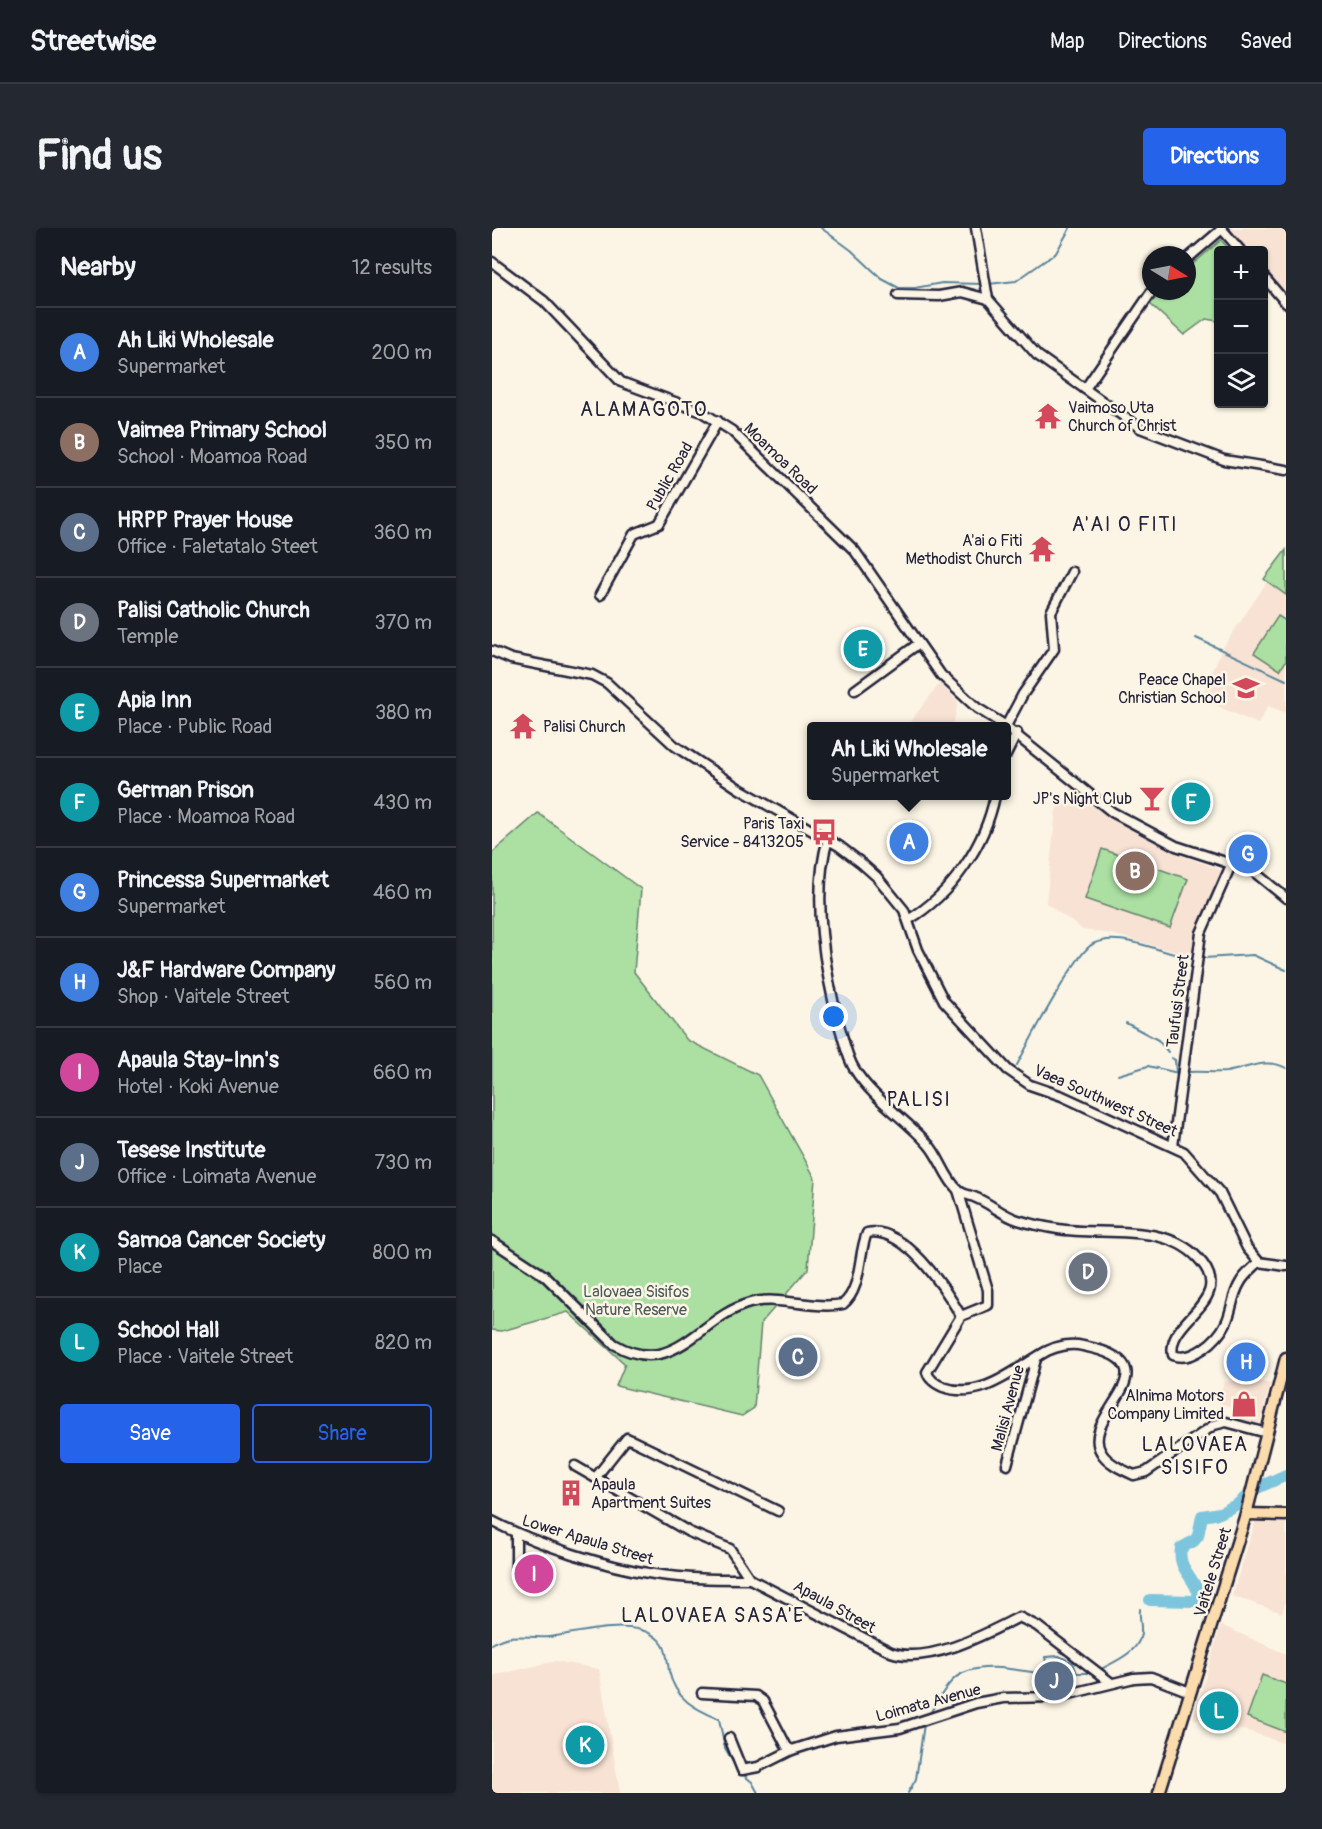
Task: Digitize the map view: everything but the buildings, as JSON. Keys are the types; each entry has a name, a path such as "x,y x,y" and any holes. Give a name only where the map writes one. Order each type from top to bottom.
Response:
{"main road":[{"name":"Vaitele Street","path":"1159,1793 1247,1512 1286,1358"},
{"path":"1247,1512 1286,1515"}],"street":[{"path":"976,228 987,296 1037,355 1140,428 1224,460 1286,471"},
{"path":"1196,251 1221,229 1236,246"},
{"name":"Moamoa Road","path":"492,262 544,301 621,382 695,409 732,431 855,551 941,675 953,687 999,722"},
{"path":"1268,283 1286,303"},
{"path":"898,295 939,296 962,292 987,296"},
{"path":"1085,389 1146,300"},
{"name":"Public Road","path":"600,595 634,534 660,524 718,421"},
{"path":"1009,722 1023,694 1054,648 1051,612 1072,572"},
{"path":"855,690 918,644"},
{"name":"Vaea Southwest Street","path":"492,651 511,659 592,675 607,683 675,746 738,788 828,840 877,877 904,910 927,970 944,1001 1008,1070 1030,1085 1184,1152 1220,1193 1247,1248 1259,1262"},
{"name":"Moamoa Road","path":"1011,730 1112,812 1176,846 1253,871 1286,898"},
{"path":"1011,745 1017,733"},
{"path":"908,920 932,902 968,861 988,823 994,800"},
{"path":"828,840 823,863 821,941 834,1005 854,1069 865,1084 937,1154 958,1190 983,1269 989,1298 988,1305 982,1310 961,1316 927,1372 935,1383 953,1390 984,1386 1002,1380 1048,1351 1063,1346 1080,1345 1109,1353 1118,1359 1126,1376 1125,1387 1101,1421 1098,1436 1099,1450 1106,1458 1134,1475 1146,1472 1214,1425 1226,1422 1267,1433"},
{"name":"Taufusi Street","path":"1173,1146 1201,933 1232,865"},
{"path":"958,1190 1015,1219 1035,1225 1059,1230 1162,1238 1193,1254 1209,1275 1210,1286 1203,1303 1173,1340 1173,1355 1180,1358 1191,1355 1216,1336 1226,1324 1241,1281 1259,1262 1286,1266"},
{"path":"492,1241 545,1276 614,1344 639,1354 662,1354 674,1350 748,1303 843,1304 853,1292 867,1233 874,1232 886,1233 914,1253 945,1287 961,1316"},
{"name":"Malisi Avenue","path":"1008,1465 1036,1359"},
{"path":"596,1477 627,1438 778,1511"},
{"name":"Apaula Street","path":"575,1466 596,1477 612,1490 689,1532 730,1549 750,1579 899,1655 923,1654 962,1643 988,1634 1019,1617 1037,1626 1110,1682"},
{"name":"Lower Apaula Street","path":"492,1521 516,1534 641,1572 700,1579 750,1579"},
{"path":"516,1534 516,1569"},
{"name":"Loimata Avenue","path":"792,1750 836,1736 900,1728 976,1703 1003,1698 1057,1697 1110,1682 1151,1677 1190,1692"},
{"path":"702,1693 756,1696 763,1701 787,1747 792,1750"},
{"path":"729,1738 742,1770 758,1767 792,1750"}],"shaded area":[{"path":"1225,228 1286,228 1286,294 1268,274 1268,246 1242,246"},
{"path":"1267,582 1286,595 1286,713 1268,706 1258,724 1201,699 1222,649"},
{"path":"940,683 958,702 954,722 910,722"},
{"path":"1071,789 1104,813 1177,854 1221,870 1198,926 1190,956 1112,934 1083,930 1046,903 1056,810"},
{"name":"Alnima Motors Company Limited","path":"1254,1380 1270,1384 1259,1426 1234,1420 1230,1407 1218,1402 1224,1382"},
{"path":"1260,1521 1286,1524 1286,1600 1282,1613 1232,1596 1255,1523"},
{"path":"1221,1625 1286,1654 1286,1744 1245,1730 1233,1730 1193,1718"},
{"path":"556,1661 599,1669 620,1793 492,1793 492,1676"}],"green space":[{"path":"1221,240 1226,246 1214,246 1214,320 1206,319 1184,335 1150,304 1154,300 1196,300 1196,261"},
{"path":"1286,550 1286,595 1264,579"},
{"path":"1278,616 1286,621 1286,661 1280,670 1254,653"},
{"name":"Lalovaea Sisifos Nature Reserve","path":"538,813 641,889 634,972 687,1040 758,1075 815,1178 808,1269 761,1323 754,1408 742,1416 616,1386 625,1364 568,1312 502,1331 492,1330 492,853"},
{"path":"1102,849 1188,879 1170,928 1085,899"},
{"path":"1262,1675 1286,1684 1286,1732 1247,1717"}],"waterway":[{"path":"821,228 851,250 882,279 899,288 915,288 942,283 983,284"},
{"path":"988,284 1016,281 1056,253 1070,228"},
{"path":"1196,638 1286,680"},
{"path":"1220,881 1224,869"},
{"path":"1192,968 1196,935 1204,916"},
{"path":"1017,1065 1064,980 1085,951 1093,944 1107,940 1129,941 1192,958"},
{"path":"1204,958 1253,955 1286,970"},
{"path":"1188,994 1191,975"},
{"path":"1183,1031 1187,1001"},
{"path":"1126,1023 1158,1040 1168,1052"},
{"path":"1174,1105 1182,1037"},
{"path":"1171,1058 1175,1060 1176,1073"},
{"path":"1188,1072 1226,1072 1264,1064 1286,1068"},
{"path":"1118,1075 1148,1066 1178,1073"},
{"path":"1150,1600 1195,1601 1199,1596 1197,1589 1184,1568 1180,1556 1181,1548 1198,1536 1202,1516 1220,1513 1238,1504 1255,1489 1286,1475"},
{"path":"1099,1670 1127,1655 1138,1643 1141,1636 1140,1609"},
{"path":"492,1644 513,1637 549,1637 609,1628 640,1630 653,1635 663,1645 672,1681 681,1696 694,1707 719,1719 725,1748 737,1769"},
{"path":"928,1716 952,1680 972,1670 1000,1668 1038,1673 1047,1667 1045,1657 1059,1656 1073,1663 1077,1673 1094,1673"},
{"path":"908,1793 916,1779 924,1724"},
{"path":"741,1773 752,1782 758,1793"}],"place":[{"name":"Vaimoso Uta Church of Christ","path":"1048,416"},
{"name":"A'ai o Fiti Methodist Church","path":"1042,549"},
{"name":"Apia Inn","path":"863,649"},
{"name":"Peace Chapel Christian School","path":"1246,688"},
{"name":"Palisi Church","path":"523,726"},
{"name":"JP's Night Club","path":"1152,798"},
{"name":"German Prison","path":"1191,802"},
{"name":"Paris Taxi Service - 8413205","path":"824,832"},
{"name":"Ah Liki Wholesale","path":"909,842"},
{"name":"Princessa Supermarket","path":"1248,854"},
{"name":"Vaimea Primary School","path":"1135,871"},
{"name":"Palisi Catholic Church","path":"1088,1272"},
{"name":"HRPP Prayer House","path":"798,1357"},
{"name":"J&F Hardware Company","path":"1246,1362"},
{"name":"Alnima Motors Company Limited","path":"1244,1404"},
{"name":"Apaula Apartment Suites","path":"571,1493"},
{"name":"Apaula Stay-Inn's","path":"534,1574"},
{"name":"Tesese Institute","path":"1054,1681"},
{"name":"School Hall","path":"1219,1711"},
{"name":"Samoa Cancer Society","path":"585,1745"}],"district":[{"name":"ALAMAGOTO","path":"644,409"},
{"name":"A'AI O FITI","path":"1125,524"},
{"name":"PALISI","path":"919,1099"},
{"name":"LALOVAEA SISIFO","path":"1195,1456"},
{"name":"LALOVAEA SASA'E","path":"713,1615"}]}
